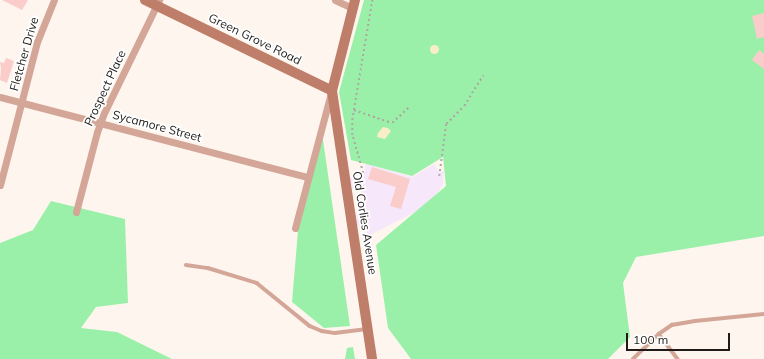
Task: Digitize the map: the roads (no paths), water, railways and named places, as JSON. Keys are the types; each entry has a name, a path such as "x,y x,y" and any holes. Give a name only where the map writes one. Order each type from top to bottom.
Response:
{"street":[{"name":"Fletcher Drive","path":"0,185 41,27 54,0"},
{"name":"Green Grove Road","path":"145,0 158,3 332,91"},
{"path":"335,0 354,4"},
{"name":"Prospect Place","path":"76,212 100,123 158,3"},
{"name":"Old Corlies Avenue","path":"295,228 354,4"},
{"name":"Old Corlies Avenue","path":"332,91 372,359"},
{"name":"Sycamore Street","path":"0,97 308,177"}],"lane":[{"path":"186,265 208,268 257,283 310,326 322,331 335,333 368,329"},
{"path":"633,359 659,334 672,325 695,321 764,314"},
{"path":"659,334 678,359"}]}
